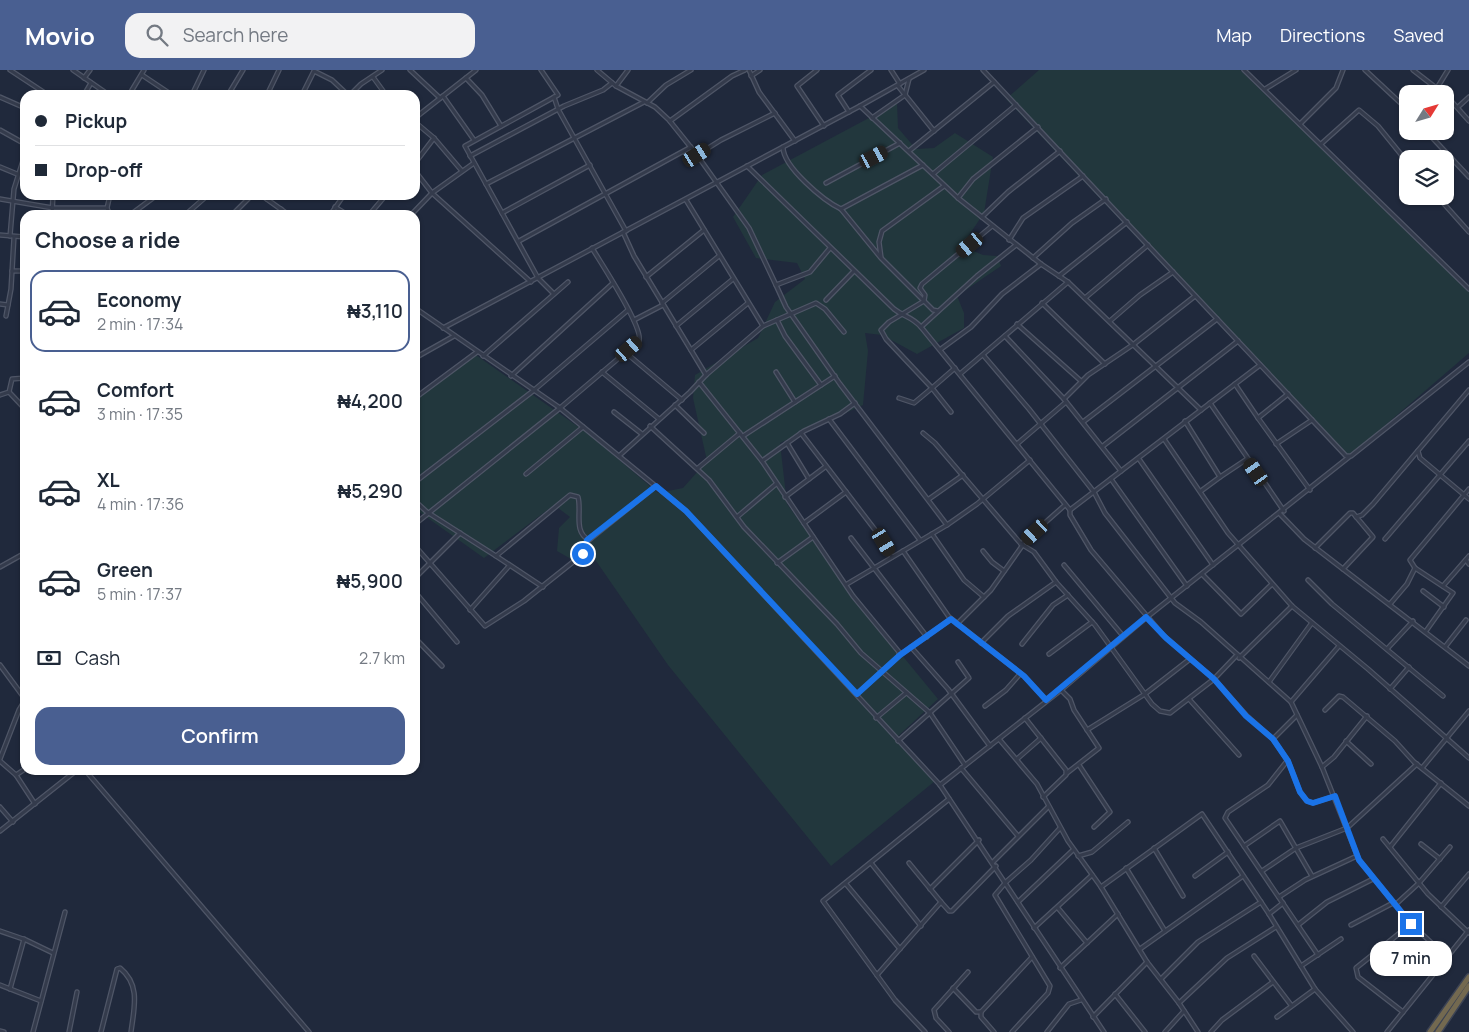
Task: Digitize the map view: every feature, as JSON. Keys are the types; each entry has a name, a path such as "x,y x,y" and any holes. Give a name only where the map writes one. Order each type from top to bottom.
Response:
{"highway":[{"path":"1430,1032 1469,977"},
{"path":"1438,1032 1469,987"}],"street":[{"path":"10,70 40,90"},
{"path":"72,70 101,90"},
{"path":"84,78 90,70"},
{"path":"132,90 144,70"},
{"path":"194,90 204,70"},
{"path":"231,90 243,70"},
{"path":"269,90 279,70"},
{"path":"354,90 382,70"},
{"path":"410,70 441,97 474,140"},
{"path":"420,114 476,70"},
{"path":"541,70 558,92 554,97 464,146 519,241 538,278 553,293"},
{"path":"597,70 616,86 646,102 670,121 691,147 752,233 791,314 855,404 947,525"},
{"path":"616,86 628,70"},
{"path":"486,184 574,137 646,102 666,85 691,70"},
{"path":"670,121 732,76 745,70"},
{"path":"749,70 759,92 795,141"},
{"path":"751,76 760,70"},
{"path":"817,70 797,86 824,126"},
{"path":"849,112 838,95 871,70"},
{"path":"891,70 905,95 934,131"},
{"path":"443,328 824,126 924,70"},
{"path":"983,70 1349,458"},
{"path":"1244,70 1469,289"},
{"path":"1265,89 1296,70"},
{"path":"1300,124 1336,88 1343,70"},
{"path":"1365,70 1399,102"},
{"path":"1413,70 1433,85"},
{"path":"1439,85 1448,70"},
{"path":"304,90 314,71 332,80 343,90"},
{"path":"142,75 164,90"},
{"path":"374,77 383,90"},
{"path":"466,78 490,105 501,126"},
{"path":"872,118 905,95 909,79"},
{"path":"909,151 994,82"},
{"path":"470,156 558,109 603,90 612,83"},
{"path":"87,90 91,84"},
{"path":"0,97 20,106"},
{"path":"554,97 558,109 590,165 646,277 706,375"},
{"path":"1458,107 1469,97"},
{"path":"1454,103 1469,121"},
{"path":"933,174 1016,105"},
{"path":"860,106 958,198 1009,240 1068,282 1201,410"},
{"path":"1321,144 1359,110 1378,126 1399,152"},
{"path":"697,155 720,140 775,113"},
{"path":"420,126 434,138 462,172"},
{"path":"958,198 973,180 1038,127"},
{"path":"0,130 20,141"},
{"path":"420,156 434,138"},
{"path":"1434,140 1469,177"},
{"path":"826,183 900,143"},
{"path":"519,241 691,147"},
{"path":"783,147 784,157 792,168 822,197 841,209 881,258 933,310 938,311"},
{"path":"982,217 1008,192 1060,151"},
{"path":"755,162 755,173"},
{"path":"416,210 432,193 474,163"},
{"path":"841,209 923,164"},
{"path":"502,213 590,165"},
{"path":"6,316 12,271 14,202 17,174 20,166"},
{"path":"747,166 854,271 902,314 909,315 941,349 1070,510 1070,515 1091,550 1146,617 1166,638 1214,679 1246,716 1273,739 1288,761 1300,792 1307,801 1313,803 1335,796"},
{"path":"0,167 17,174"},
{"path":"1009,240 1023,218 1083,176"},
{"path":"420,177 432,193 531,282"},
{"path":"881,258 879,242 882,231 944,185"},
{"path":"0,199 53,208 107,208 109,200"},
{"path":"1033,258 1072,223 1106,199"},
{"path":"53,200 53,208"},
{"path":"191,210 202,200"},
{"path":"237,210 247,200"},
{"path":"268,200 281,209"},
{"path":"333,210 340,200"},
{"path":"373,210 382,200"},
{"path":"686,200 763,326"},
{"path":"138,210 150,202"},
{"path":"1445,205 1469,232"},
{"path":"335,207 340,210"},
{"path":"1059,276 1127,222"},
{"path":"951,412 882,333 882,328 924,301 925,295 920,288 922,284 992,226"},
{"path":"646,277 704,230"},
{"path":"0,235 20,237"},
{"path":"921,327 1016,245"},
{"path":"1085,298 1148,245"},
{"path":"420,519 560,408 640,338 634,320 592,248"},
{"path":"776,285 810,272 830,248"},
{"path":"634,320 662,304 719,256"},
{"path":"941,349 971,327 1002,294 1041,264"},
{"path":"12,271 20,271"},
{"path":"826,300 854,271"},
{"path":"1110,321 1140,295 1172,272"},
{"path":"676,326 733,279"},
{"path":"483,356 553,293 568,282"},
{"path":"960,374 984,356 1017,324 1068,282"},
{"path":"510,376 613,283"},
{"path":"1017,444 1041,424 1081,381 1134,344 1195,296"},
{"path":"691,350 748,302"},
{"path":"1042,303 1105,364"},
{"path":"0,304 8,305"},
{"path":"620,455 659,418 682,400 706,375 763,326 812,304 818,304 844,332"},
{"path":"420,478 533,391 628,310"},
{"path":"420,312 510,376 560,408 620,455 686,511 940,785 1104,1032"},
{"path":"1083,422 1217,319"},
{"path":"776,320 785,336 821,385"},
{"path":"1017,324 1081,381"},
{"path":"420,355 454,336"},
{"path":"1005,336 1065,400 1121,471"},
{"path":"1103,446 1238,341"},
{"path":"420,394 477,352"},
{"path":"625,352 682,400"},
{"path":"984,356 1041,424 1094,492 1105,512 1172,598 1291,702 1335,796 1357,856 1411,924 1447,957"},
{"path":"940,785 1061,690 1111,645 1146,617 1284,511 1469,362"},
{"path":"1070,510 1260,365"},
{"path":"899,398 914,403 955,368"},
{"path":"602,372 659,418"},
{"path":"776,372 795,402"},
{"path":"743,436 836,376"},
{"path":"9,392 12,379 20,378"},
{"path":"699,382 762,461 776,484 847,584 853,596 900,655"},
{"path":"1234,384 1310,490"},
{"path":"1356,517 1373,504 1469,390"},
{"path":"0,395 9,392"},
{"path":"9,392 20,404"},
{"path":"1258,418 1288,394"},
{"path":"1210,403 1284,511"},
{"path":"762,461 801,433 855,404"},
{"path":"675,405 704,433"},
{"path":"614,412 642,434"},
{"path":"829,419 920,540"},
{"path":"1276,444 1312,420"},
{"path":"1185,421 1220,477"},
{"path":"650,426 698,468 777,563 837,624 861,653 930,713 963,766 1018,836"},
{"path":"526,474 583,427"},
{"path":"698,468 740,433"},
{"path":"801,433 879,535 892,557"},
{"path":"923,433 936,443 1022,545 1034,552 1056,582 1111,645 1145,694 1160,711 1170,713 1189,699 1214,679 1292,606"},
{"path":"1164,439 1238,545 1292,606 1469,758"},
{"path":"1385,539 1469,441"},
{"path":"787,443 809,479"},
{"path":"1418,450 1417,455 1420,458 1469,499"},
{"path":"1139,459 1213,565"},
{"path":"1201,492 1247,459"},
{"path":"847,584 947,525 1030,460"},
{"path":"785,497 825,466"},
{"path":"929,499 963,475"},
{"path":"1111,480 1187,586"},
{"path":"737,517 776,484"},
{"path":"420,552 485,626 543,587 583,554 587,540 656,486"},
{"path":"1426,631 1453,595 1443,586 1414,568 1410,560 1469,489"},
{"path":"803,523 846,492"},
{"path":"496,556 516,537 572,494 578,497 579,527 587,540"},
{"path":"420,505 543,587"},
{"path":"957,624 984,597 1022,545 1066,505"},
{"path":"1316,548 1350,513 1356,517 1373,538 1343,569"},
{"path":"1280,514 1316,548 1469,666"},
{"path":"420,573 460,533"},
{"path":"932,534 964,580 984,597"},
{"path":"777,563 813,537"},
{"path":"851,538 927,637"},
{"path":"983,550 992,562 1004,571"},
{"path":"903,551 951,619 1020,674 1046,700"},
{"path":"0,567 20,556"},
{"path":"1443,586 1469,556"},
{"path":"1466,560 1469,564"},
{"path":"1064,565 1123,636"},
{"path":"470,610 509,566"},
{"path":"1390,604 1407,584 1414,568"},
{"path":"1202,574 1242,614 1272,584"},
{"path":"1308,580 1332,604 1387,648 1442,696"},
{"path":"981,643 1008,616 1056,582"},
{"path":"1423,591 1444,607"},
{"path":"1022,644 1054,605 1068,595"},
{"path":"420,598 457,642"},
{"path":"857,694 900,655 951,619"},
{"path":"1445,647 1466,620"},
{"path":"1387,648 1413,621"},
{"path":"1049,654 1092,622"},
{"path":"1269,682 1312,624"},
{"path":"420,643 442,666"},
{"path":"1291,702 1339,646"},
{"path":"911,647 951,693 990,746"},
{"path":"1087,730 1145,694 1190,659"},
{"path":"898,741 970,676 958,662"},
{"path":"0,667 20,693"},
{"path":"1390,689 1409,667"},
{"path":"985,706 1006,690 1020,674"},
{"path":"1043,797 1067,773 1099,748 1074,710 1070,699 1061,690"},
{"path":"876,718 906,693"},
{"path":"1325,710 1341,696 1367,716 1417,764 1469,806"},
{"path":"1189,699 1240,755"},
{"path":"20,707 0,760 16,776 35,804"},
{"path":"1422,768 1446,738 1468,716 1469,710"},
{"path":"1273,739 1297,715"},
{"path":"1322,767 1334,757 1367,716"},
{"path":"1025,718 1067,773"},
{"path":"1017,759 1041,738"},
{"path":"999,739 1017,759 1043,797 1073,850 1092,874 1147,962 1180,1003 1198,1032"},
{"path":"1346,740 1371,764"},
{"path":"1288,761 1268,785 1248,796 1226,813 1228,824 1318,954"},
{"path":"1262,871 1296,848 1347,828 1417,764"},
{"path":"1079,765 1110,812 1094,826"},
{"path":"16,776 20,773"},
{"path":"0,831 71,775"},
{"path":"89,775 310,1032"},
{"path":"1390,847 1441,783"},
{"path":"925,1032 895,1000 823,902 826,897 846,884 949,799"},
{"path":"0,807 13,822"},
{"path":"909,863 949,911 952,911 1018,836 1048,807"},
{"path":"1101,888 1202,814 1269,914 1315,989 1353,1032"},
{"path":"1244,846 1280,821 1312,876"},
{"path":"1078,856 1092,852 1128,822"},
{"path":"1012,1032 1050,990 995,895 1060,828"},
{"path":"1383,839 1419,883 1468,932 1387,1032"},
{"path":"930,889 978,840"},
{"path":"1421,844 1440,859"},
{"path":"1351,925 1394,904 1419,883 1450,847"},
{"path":"1154,848 1183,896"},
{"path":"1018,902 1073,850"},
{"path":"1195,876 1228,852"},
{"path":"1280,897 1312,876 1357,856"},
{"path":"871,863 921,926"},
{"path":"1126,868 1165,931"},
{"path":"1034,928 1058,908 1092,874"},
{"path":"1441,907 1469,874"},
{"path":"1140,949 1244,876"},
{"path":"1298,926 1327,902 1374,879"},
{"path":"846,884 900,949"},
{"path":"877,975 941,902"},
{"path":"1161,979 1198,942 1261,902"},
{"path":"1269,914 1283,903"},
{"path":"1058,908 1087,943"},
{"path":"33,1032 65,912"},
{"path":"1060,968 1118,914"},
{"path":"1403,1012 1358,977 1356,968 1411,924"},
{"path":"1180,1003 1227,958 1276,926"},
{"path":"0,930 53,953"},
{"path":"10,989 24,939"},
{"path":"1301,966 1341,939"},
{"path":"1254,956 1291,1005"},
{"path":"994,1032 981,1017 981,1012 1032,957"},
{"path":"1093,1017 1147,962"},
{"path":"101,1032 110,992 117,969 120,968 133,983 136,994 131,1032"},
{"path":"949,1032 934,1013 968,972"},
{"path":"1211,1032 1222,1020 1273,982"},
{"path":"0,985 41,1001"},
{"path":"953,988 976,1012 981,1012"},
{"path":"1277,1017 1315,989"},
{"path":"70,1032 77,992"},
{"path":"1115,994 1145,1032"},
{"path":"1047,1032 1069,1004 1081,1000"},
{"path":"1165,1032 1184,1011"},
{"path":"0,1031 4,1032"}],"green space":[{"path":"1039,70 1240,70 1469,291 1469,353 1346,459 1006,99"},
{"path":"897,103 898,128 916,149 934,148 955,133 993,157 984,213 967,238 964,247 983,255 997,256 1001,266 957,296 964,313 964,328 917,354 882,335 865,333 868,351 863,405 780,443 787,504 850,592 938,699 896,738 935,781 831,866 668,665 594,558 571,559 557,551 559,528 570,517 554,505 484,558 420,513 420,396 473,353 590,435 658,493 683,488 707,461 693,398 695,375 758,338 775,302 805,279 797,263 756,258 733,217 762,175"}],"route":[{"path":"583,554 584,544 587,540 618,518 656,486 686,511 857,694 900,655 951,619 1024,676 1046,700 1061,690 1074,676 1146,617 1166,638 1214,679 1234,699 1246,716 1267,732 1288,761 1300,792 1307,801 1313,803 1335,796 1359,860 1411,924"}]}
